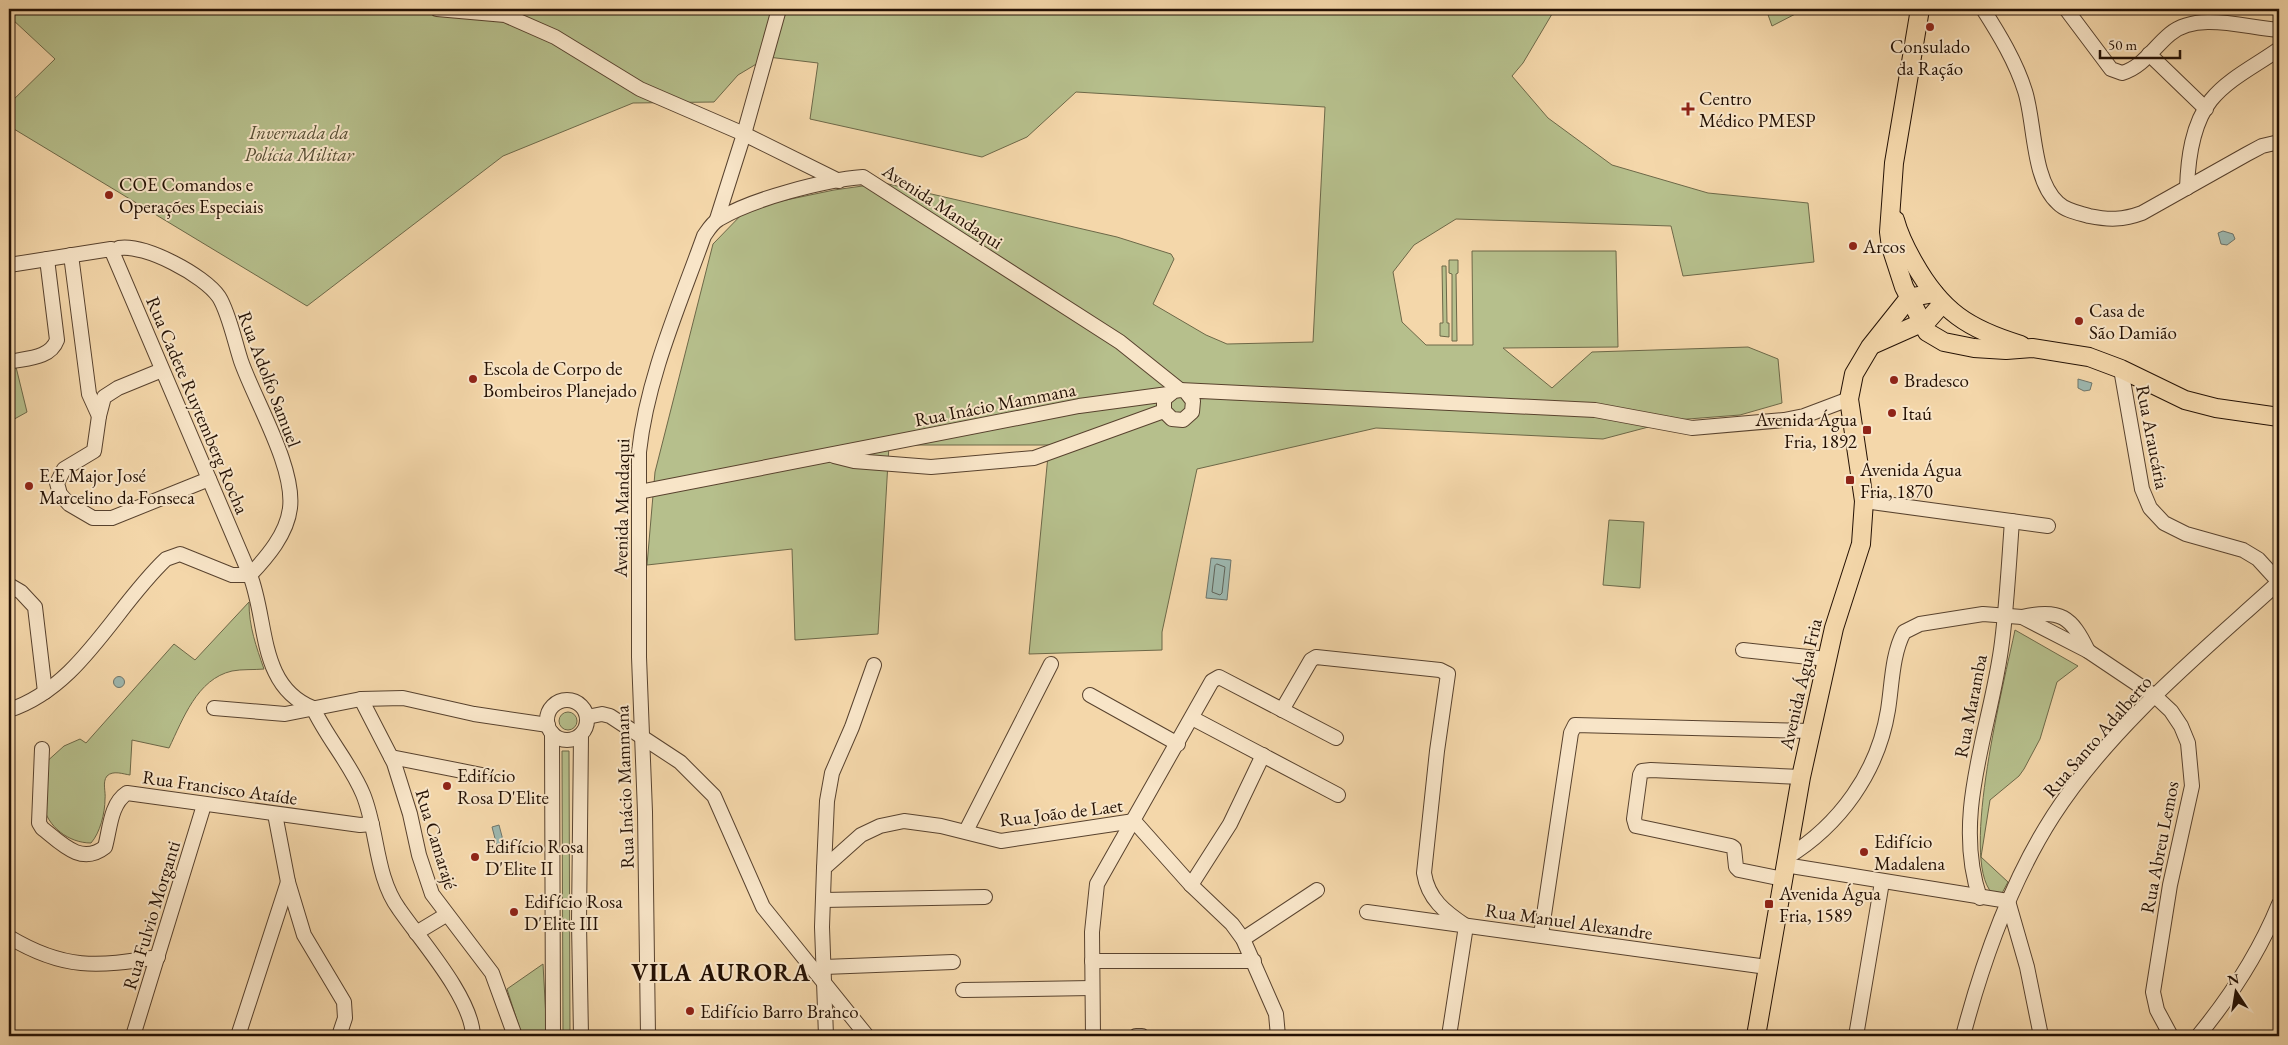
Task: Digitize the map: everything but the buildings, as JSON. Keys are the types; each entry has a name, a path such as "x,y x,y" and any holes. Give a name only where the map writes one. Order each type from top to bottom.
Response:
{"main road":[{"path":"1920,9 1894,163 1889,232 1892,248 1910,300 1927,332 1944,342"},
{"path":"1891,208 1901,238 1924,280 1938,299 1982,331 2032,348 2089,357 2121,369 2185,400 2216,408 2279,417"},
{"path":"1910,300 1918,296 1938,299"},
{"path":"1870,346 1922,324 1933,317 1938,299"},
{"name":"Avenida Água Fria","path":"1756,1036 1801,777 1840,605 1861,544 1864,501 1849,399 1854,374 1870,346 1910,300"},
{"path":"1890,336 1915,341 1944,342 1990,349 2032,348"}],"street":[{"path":"437,9 505,14 555,37 640,89 744,134 839,181"},
{"path":"718,219 779,9"},
{"path":"1983,9 2014,64 2025,92 2042,174 2048,190 2058,204 2074,212 2106,219 2124,220 2142,213 2255,150 2279,142"},
{"path":"2066,9 2116,72 2122,73 2131,71 2170,34 2191,23 2212,21 2279,30"},
{"path":"2187,188 2191,148 2206,109 2228,84 2279,49"},
{"path":"2150,54 2206,109"},
{"name":"Avenida Mandaqui","path":"638,657 638,452 645,413 663,348 704,236 718,219 763,201 839,181 862,177 1120,342 1178,392"},
{"name":"Rua Adolfo Samuel","path":"9,266 115,248 137,248 199,278 220,298 242,363 289,481 291,496 290,510 276,544 250,575"},
{"name":"Rua Cadete Ruytemberg Rocha","path":"115,248 162,370 250,575 257,594 262,635 272,667 288,691 300,703 313,708"},
{"path":"71,255 89,394 99,416"},
{"path":"9,362 42,355 51,351 55,345 47,259"},
{"name":"Rua Araucária","path":"2121,369 2142,489 2150,508 2164,523 2186,534 2244,550 2258,559 2279,582"},
{"path":"162,370 118,388 104,397 94,450 84,459 64,469 57,483 62,497 84,514 100,520 112,518 209,479"},
{"path":"1178,392 1193,401 1194,407 1188,417 1183,420 1172,419 1164,411 1163,404 1178,392"},
{"name":"Rua Inácio Mammana","path":"638,492 1079,406 1178,392 1595,410 1692,428 1784,420 1804,416 1849,399"},
{"name":"Rua Inácio Mammana","path":"829,454 854,461 931,467 1034,458 1164,411"},
{"path":"1864,501 2048,526"},
{"name":"Rua Maramba","path":"1980,898 1974,882 1970,833 1980,746 2002,643 2012,520"},
{"path":"9,710 29,703 74,667 166,559 180,554 232,574 250,575"},
{"name":"Rua Santo Adalberto","path":"1963,1036 1988,956 2008,901 2029,858 2072,789 2155,696 2196,655 2279,582"},
{"path":"9,585 22,592 35,607 45,692"},
{"path":"2022,617 2039,613 2063,616 2074,625 2088,651"},
{"name":"Rua Abreu Lemos","path":"1785,867 1843,812 1860,786 1884,731 1898,646 1904,632 1920,624 1983,614 2004,614 2022,617 2088,651 2155,696 2171,711 2181,726 2188,743 2192,764 2192,786 2170,885 2154,973 2153,992 2157,1010 2171,1036"},
{"path":"1743,650 1827,659"},
{"path":"1282,710 1311,660 1322,656 1440,670 1448,674 1449,680 1436,751 1424,873 1429,893 1436,903 1466,926 1449,1036"},
{"name":"Rua Inácio Mammana","path":"638,657 645,812 648,1036"},
{"path":"966,831 1051,664"},
{"path":"826,1036 823,900 827,801 832,773 852,727 874,665"},
{"path":"1093,1036 1092,932 1096,884 1178,744 1212,681 1219,677 1336,738"},
{"path":"1090,695 1178,744"},
{"path":"214,708 285,714 361,699 403,698 550,729 566,740 581,734"},
{"name":"Rua Camarajé","path":"361,699 391,757 432,894 446,915 463,932 492,973 514,1036"},
{"path":"553,1036 550,729 548,714 560,702 577,703 587,717 586,725 581,734 579,875 581,1036"},
{"path":"313,708 323,731 351,769 363,794 386,884 397,907 468,1012 473,1036"},
{"path":"587,717 605,714 680,762 714,796 763,908 867,1036"},
{"path":"1192,718 1338,795"},
{"path":"1541,935 1571,733 1575,725 1811,731"},
{"name":"Rua Francisco Ataíde","path":"42,749 39,823 42,828 78,854 89,856 105,847 115,807 120,798 127,794 360,825 372,824"},
{"path":"1191,885 1230,824 1263,755"},
{"path":"391,757 482,775"},
{"path":"1801,777 1646,770 1640,775 1634,819 1639,828 1732,846 1734,848 1736,867 1739,870 1785,867 2008,901 2027,966 2040,1036"},
{"name":"Rua Fulvio Morganti","path":"133,1036 204,805"},
{"path":"275,814 288,882 304,935 344,1002 345,1018 339,1036"},
{"name":"Rua João de Laet","path":"824,868 861,835 880,826 904,821 966,831 990,839 1012,841 1134,821 1191,885 1232,924 1243,939 1254,960 1276,1014 1278,1036"},
{"path":"238,1036 288,882"},
{"path":"1856,1036 1882,882"},
{"path":"1243,939 1317,890"},
{"path":"823,900 985,897"},
{"path":"2198,1036 2226,1002 2249,966 2278,908"},
{"name":"Rua Manuel Alexandre","path":"1367,912 1767,967"},
{"path":"416,933 446,915"},
{"path":"9,937 33,952 56,960 91,964 158,956"},
{"path":"1092,961 1254,960"},
{"path":"824,967 953,962"},
{"path":"963,990 1092,988"}],"green space":[{"name":"Invernada da Polícia Militar","path":"9,9 1555,9 1523,63 1512,76 1548,118 1612,165 1708,193 1808,203 1814,262 1683,276 1671,226 1456,219 1414,245 1393,272 1402,322 1426,345 1473,345 1472,251 1616,251 1618,347 1503,348 1552,388 1592,352 1748,347 1778,359 1782,403 1740,415 1675,420 1603,439 1376,428 1197,469 1162,632 1162,650 1029,654 1049,445 889,445 878,634 795,640 792,549 647,565 655,472 713,244 748,208 834,190 884,183 1117,237 1171,254 1174,259 1153,304 1206,335 1227,344 1313,342 1325,107 1076,92 1027,137 982,157 810,119 818,63 768,57 738,75 714,102 633,103 503,156 307,306 9,126 9,104 55,59 12,19 9,21"},
{"path":"1766,9 1805,9 1772,26"},
{"path":"1449,260 1458,260 1458,273 1456,274 1457,341 1452,341 1452,274 1449,273"},
{"path":"1442,266 1446,266 1449,337 1440,336 1440,323 1443,323"},
{"path":"16,367 27,412 9,422 9,368"},
{"path":"1609,520 1644,522 1640,588 1603,585"},
{"path":"249,602 252,628 264,669 232,671 220,675 209,682 200,691 186,713 169,748 132,740 130,775 112,773 107,776 104,784 105,805 103,816 97,834 91,843 75,840 60,832 49,820 43,804 44,764 64,746 80,739 86,743 174,644 195,660"},
{"path":"2015,630 2078,666 2057,682 2040,739 2024,769 2019,776 1990,800 1981,855 1982,807 1987,767"},
{"path":"564,712 572,712 577,717 575,728 564,730 559,725 559,717"},
{"path":"562,751 569,751 570,1036 563,1036"},
{"path":"1982,858 2008,882 2001,895 1992,893 1983,874"},
{"path":"543,964 547,1036 522,1036 507,989"}],"water":[{"path":"2223,231 2233,234 2235,239 2227,245 2221,244 2218,233"},
{"path":"2078,379 2092,383 2090,390 2084,391 2078,388"},
{"path":"1211,558 1231,560 1227,600 1206,598"},
{"path":"119,676 125,682 119,688 113,682"},
{"path":"499,825 504,844 497,846 492,827"}],"place":[{"name":"Consulado da Ração","path":"1930,27"},
{"name":"Centro Médico PMESP","path":"1688,109"},
{"name":"COE Comandos e Operações Especiais","path":"109,195"},
{"name":"Arcos","path":"1853,246"},
{"name":"Casa de São Damião","path":"2079,321"},
{"name":"Escola de Corpo de Bombeiros Planejado","path":"473,379"},
{"name":"Bradesco","path":"1894,380"},
{"name":"Itaú","path":"1892,413"},
{"name":"Avenida Água Fria, 1892","path":"1867,430"},
{"name":"Avenida Água Fria, 1870","path":"1850,480"},
{"name":"E.E Major José Marcelino da Fonseca","path":"29,486"},
{"name":"Edifício Rosa D'Elite","path":"447,786"},
{"name":"Edifício Madalena","path":"1864,852"},
{"name":"Edifício Rosa D'Elite II","path":"475,857"},
{"name":"Avenida Água Fria, 1589","path":"1769,904"},
{"name":"Edifício Rosa D'Elite III","path":"514,912"},
{"name":"Edifício Barro Branco","path":"690,1011"}],"district":[{"name":"VILA AURORA","path":"721,973"}]}
